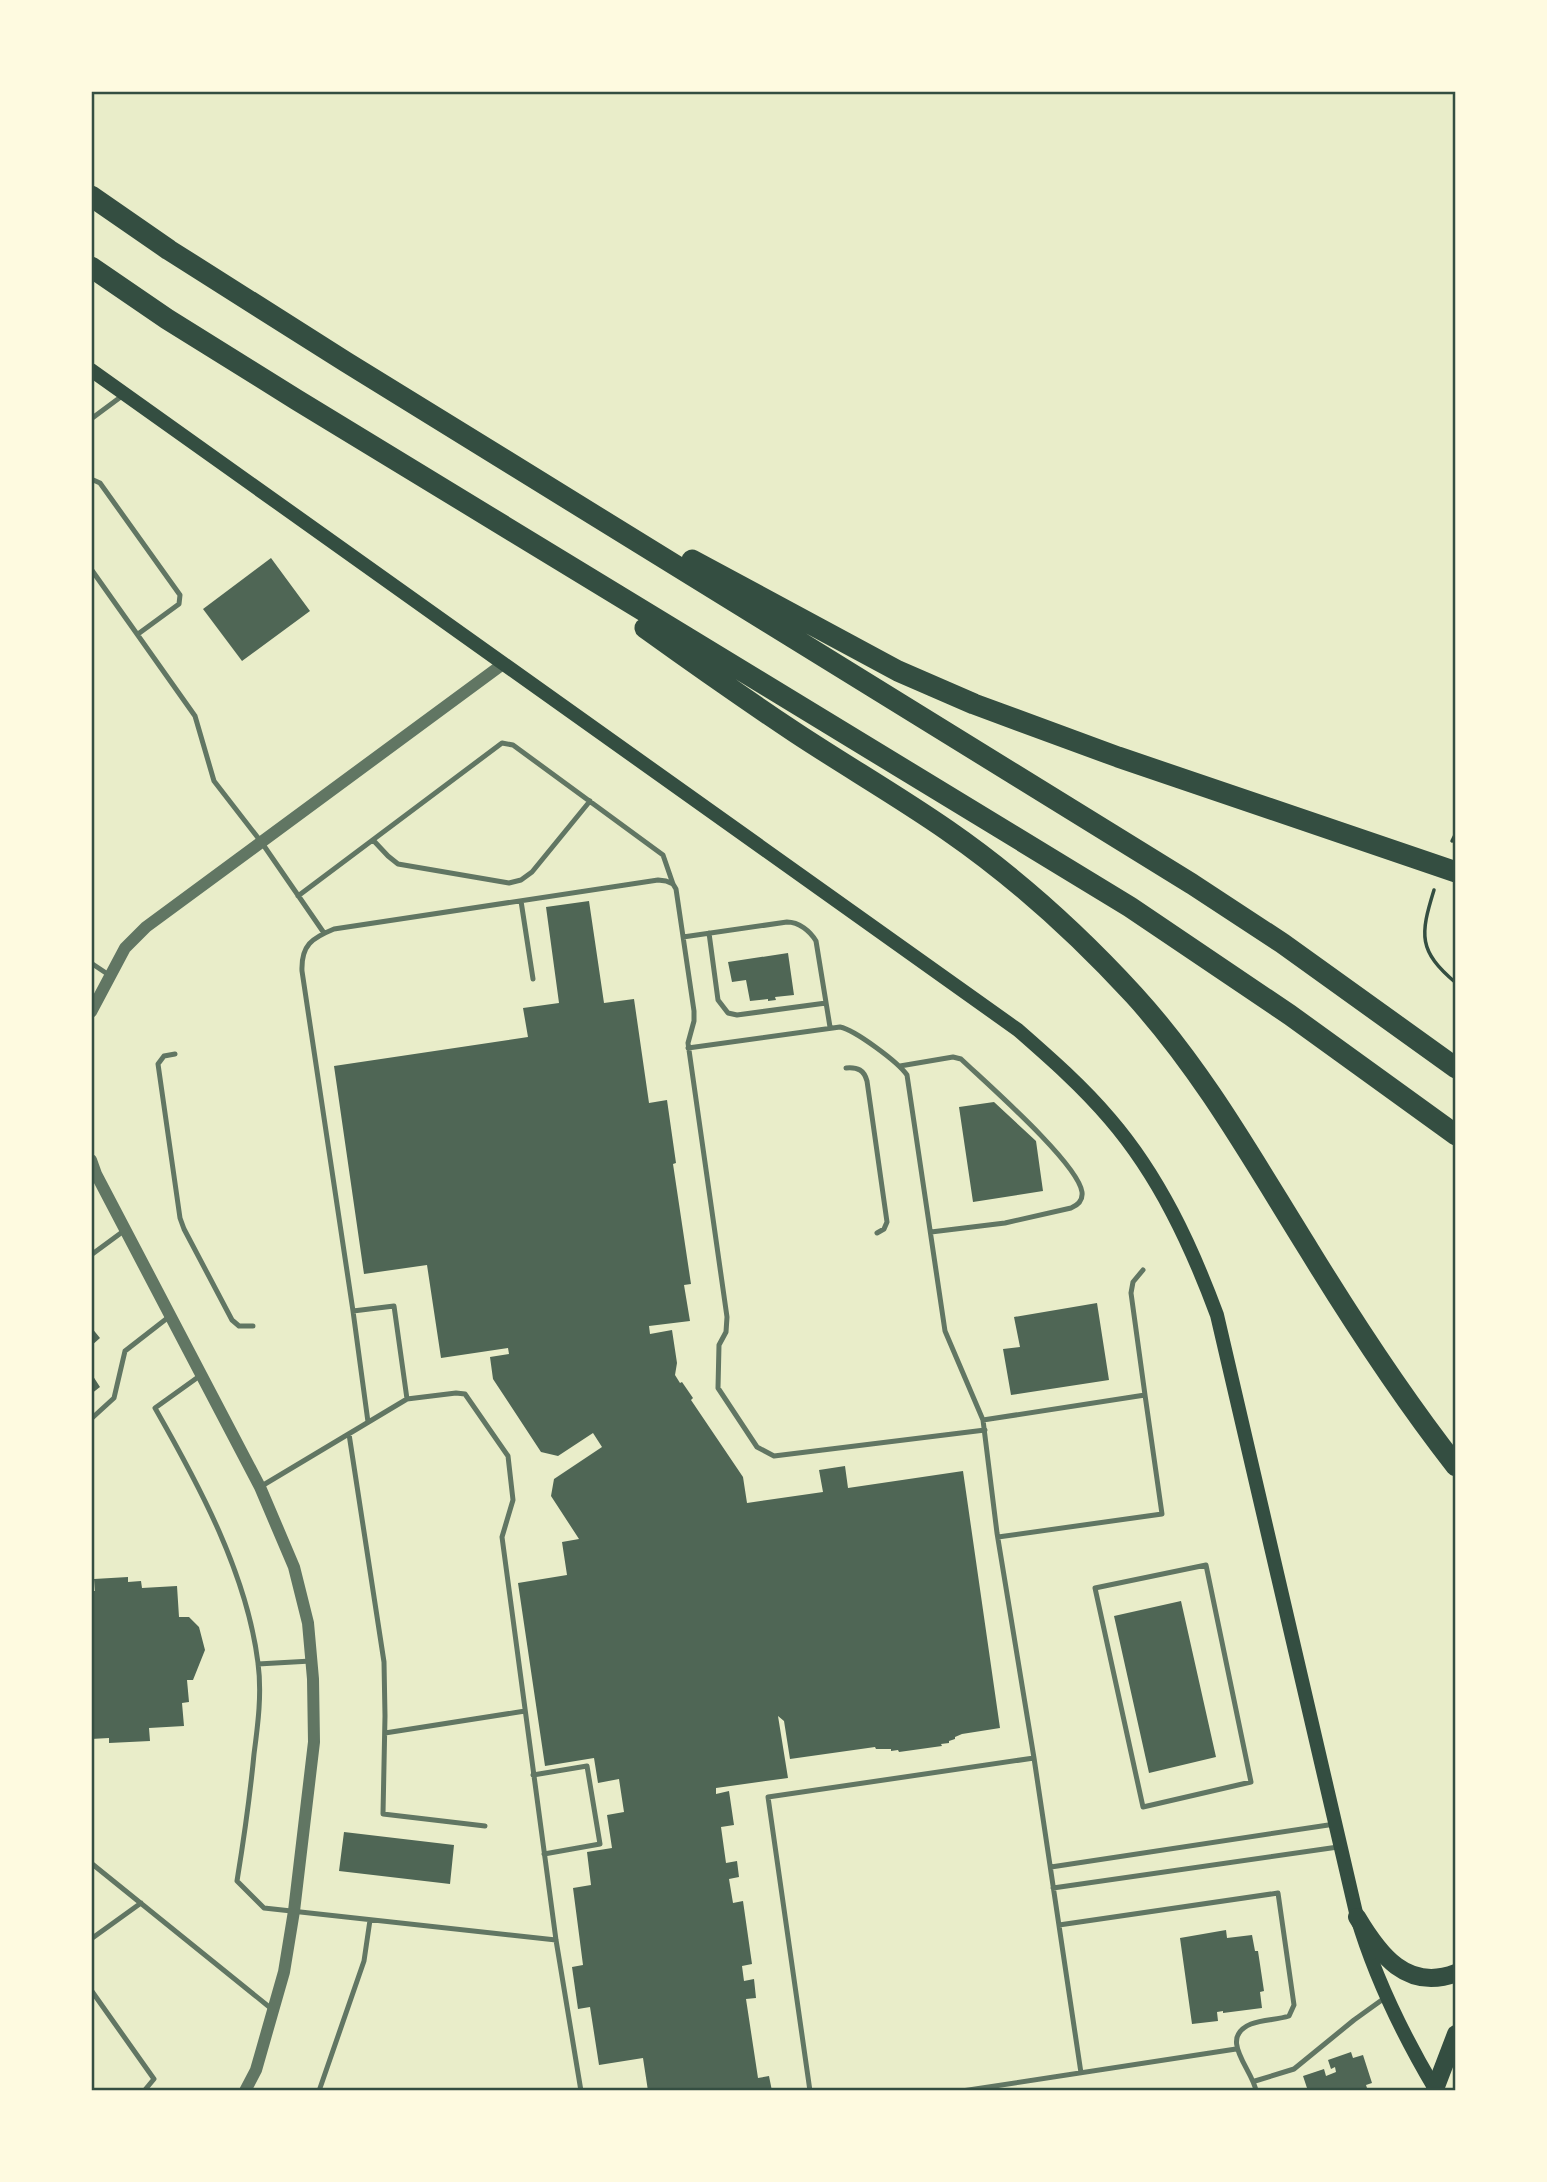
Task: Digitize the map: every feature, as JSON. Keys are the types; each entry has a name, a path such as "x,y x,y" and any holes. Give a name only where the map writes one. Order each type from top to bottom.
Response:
{"highway":[{"path":"91,196 222,284 479,445 1192,884 1293,951 1456,1068"},
{"path":"91,267 225,356 1130,907 1290,1015 1456,1135"},
{"path":"479,445 822,631 928,685 1079,744 1456,872"},
{"path":"528,542 732,690 965,844 1040,903 1108,968 1161,1026 1206,1085 1366,1341 1456,1466"},
{"path":"1415,1412 1456,1460"}],"main road":[{"path":"91,370 1018,1030 1085,1091 1111,1120 1157,1185 1181,1230 1217,1315 1357,1917 1387,1996 1435,2090"},
{"path":"1357,1917 1378,1950 1405,1971 1431,1979 1456,1973"},
{"path":"1435,2090 1456,2034"},
{"path":"1435,2090 1456,2052"}],"street":[{"path":"91,1012 125,948 146,927 503,664"},
{"path":"91,1160 260,1487 294,1567 308,1623 314,1742 294,1911 285,1972 256,2070 245,2091"}],"lane":[{"path":"91,419 124,394"},
{"path":"91,479 100,482 180,595 179,604 138,634"},
{"path":"91,569 195,716 214,781 262,843 324,933"},
{"path":"298,896 502,743 513,745 663,855 676,889 694,1011 688,1048 727,1317 726,1332 719,1345 718,1388 757,1447 774,1456 985,1430"},
{"path":"373,840 398,864 509,883 521,880 532,872 590,801"},
{"path":"368,1422 302,962 305,948 324,933 344,927 658,880 673,884"},
{"path":"521,901 533,979"},
{"path":"683,937 795,923 811,933 816,941 830,1027"},
{"path":"709,933 718,1000 728,1013 737,1015 826,1003"},
{"path":"91,963 109,975"},
{"path":"688,1048 840,1027 850,1030 900,1066 907,1075 946,1331 984,1420 998,1537 1081,2073"},
{"path":"175,1054 164,1056 159,1064 180,1218 232,1320 239,1326 253,1326"},
{"path":"900,1066 953,1057 961,1059 1051,1146 1077,1180 1082,1195 1077,1205 1062,1210 1004,1223 931,1232"},
{"path":"846,1068 858,1068 867,1081 887,1222 884,1229 877,1233"},
{"path":"91,1255 125,1230"},
{"path":"998,1537 1162,1514 1132,1293 1133,1282 1143,1270"},
{"path":"353,1311 394,1306 407,1399"},
{"path":"91,1419 114,1398 125,1352 170,1317"},
{"path":"201,1375 155,1408 189,1467 219,1530 239,1587 258,1664 259,1712 247,1821 237,1881 264,1908 556,1940"},
{"path":"260,1487 407,1399 465,1394 508,1456 513,1500 502,1537 556,1940 581,2091"},
{"path":"984,1420 1145,1395"},
{"path":"349,1434 384,1662 383,1814 485,1826"},
{"path":"1206,1565 1251,1782 1143,1807 1095,1588 1206,1565"},
{"path":"258,1664 312,1661"},
{"path":"385,1733 525,1712"},
{"path":"810,2091 768,1797 1034,1758"},
{"path":"533,1774 587,1766 600,1844 544,1854"},
{"path":"1051,1867 1335,1824"},
{"path":"1054,1888 1340,1847"},
{"path":"91,1863 273,2010"},
{"path":"1059,1925 1278,1893 1293,2009 1289,2016 1249,2024 1239,2035 1236,2049 1255,2081 1256,2091"},
{"path":"91,1939 141,1903"},
{"path":"319,2091 364,1961 370,1920"},
{"path":"91,1990 154,2079 144,2091"},
{"path":"1255,2081 1294,2069 1387,1996"},
{"path":"962,2091 1236,2049"}],"path":[{"path":"1452,841 1456,833"},
{"path":"1434,890 1425,920 1426,945 1436,967 1456,983"}],"building":[{"path":"271,558 310,611 242,661 203,609"},
{"path":"589,901 604,1003 634,999 649,1103 667,1100 676,1163 673,1164 691,1284 684,1285 690,1321 649,1326 650,1334 672,1330 677,1363 675,1375 693,1398 691,1400 743,1477 747,1503 823,1492 819,1470 845,1466 848,1488 963,1471 1000,1728 962,1734 949,1743 941,1744 942,1746 899,1752 875,1747 790,1759 784,1721 778,1716 788,1778 716,1788 716,1794 729,1791 734,1825 721,1827 726,1863 737,1861 739,1877 729,1879 733,1903 743,1901 752,1964 742,1966 744,1981 754,1979 756,1998 746,1999 758,2078 769,2076 772,2091 648,2091 643,2058 599,2065 590,2007 578,2009 572,1967 583,1965 573,1888 591,1885 587,1852 612,1848 607,1815 624,1812 619,1779 598,1783 594,1758 545,1766 518,1583 567,1575 562,1542 579,1539 551,1496 554,1479 602,1447 593,1433 558,1456 541,1452 493,1379 490,1357 509,1354 508,1348 441,1358 427,1265 364,1274 334,1066 528,1037 523,1008 559,1003 546,907"},
{"path":"788,953 794,995 775,997 776,1000 750,1001 746,980 732,982 728,962"},
{"path":"994,1102 1036,1141 1043,1191 973,1202 959,1107"},
{"path":"1097,1303 1109,1380 1011,1395 1003,1349 1020,1347 1014,1317"},
{"path":"91,1327 100,1338 91,1346"},
{"path":"91,1373 100,1387 91,1394"},
{"path":"128,1577 128,1582 141,1581 142,1588 177,1586 179,1617 189,1617 199,1627 205,1650 193,1680 187,1680 189,1702 182,1703 184,1726 149,1728 150,1741 109,1743 109,1738 91,1739 91,1591 95,1591 94,1579"},
{"path":"1181,1601 1216,1757 1149,1773 1114,1616"},
{"path":"344,1832 454,1845 450,1884 339,1871"},
{"path":"1226,1930 1227,1938 1252,1935 1255,1951 1258,1951 1264,1991 1260,1992 1262,2008 1217,2012 1218,2021 1192,2024 1180,1938"},
{"path":"1351,2052 1353,2058 1363,2055 1372,2083 1366,2085 1368,2091 1308,2091 1303,2076 1324,2069 1326,2076 1336,2072 1335,2067 1331,2069 1328,2060"}]}
